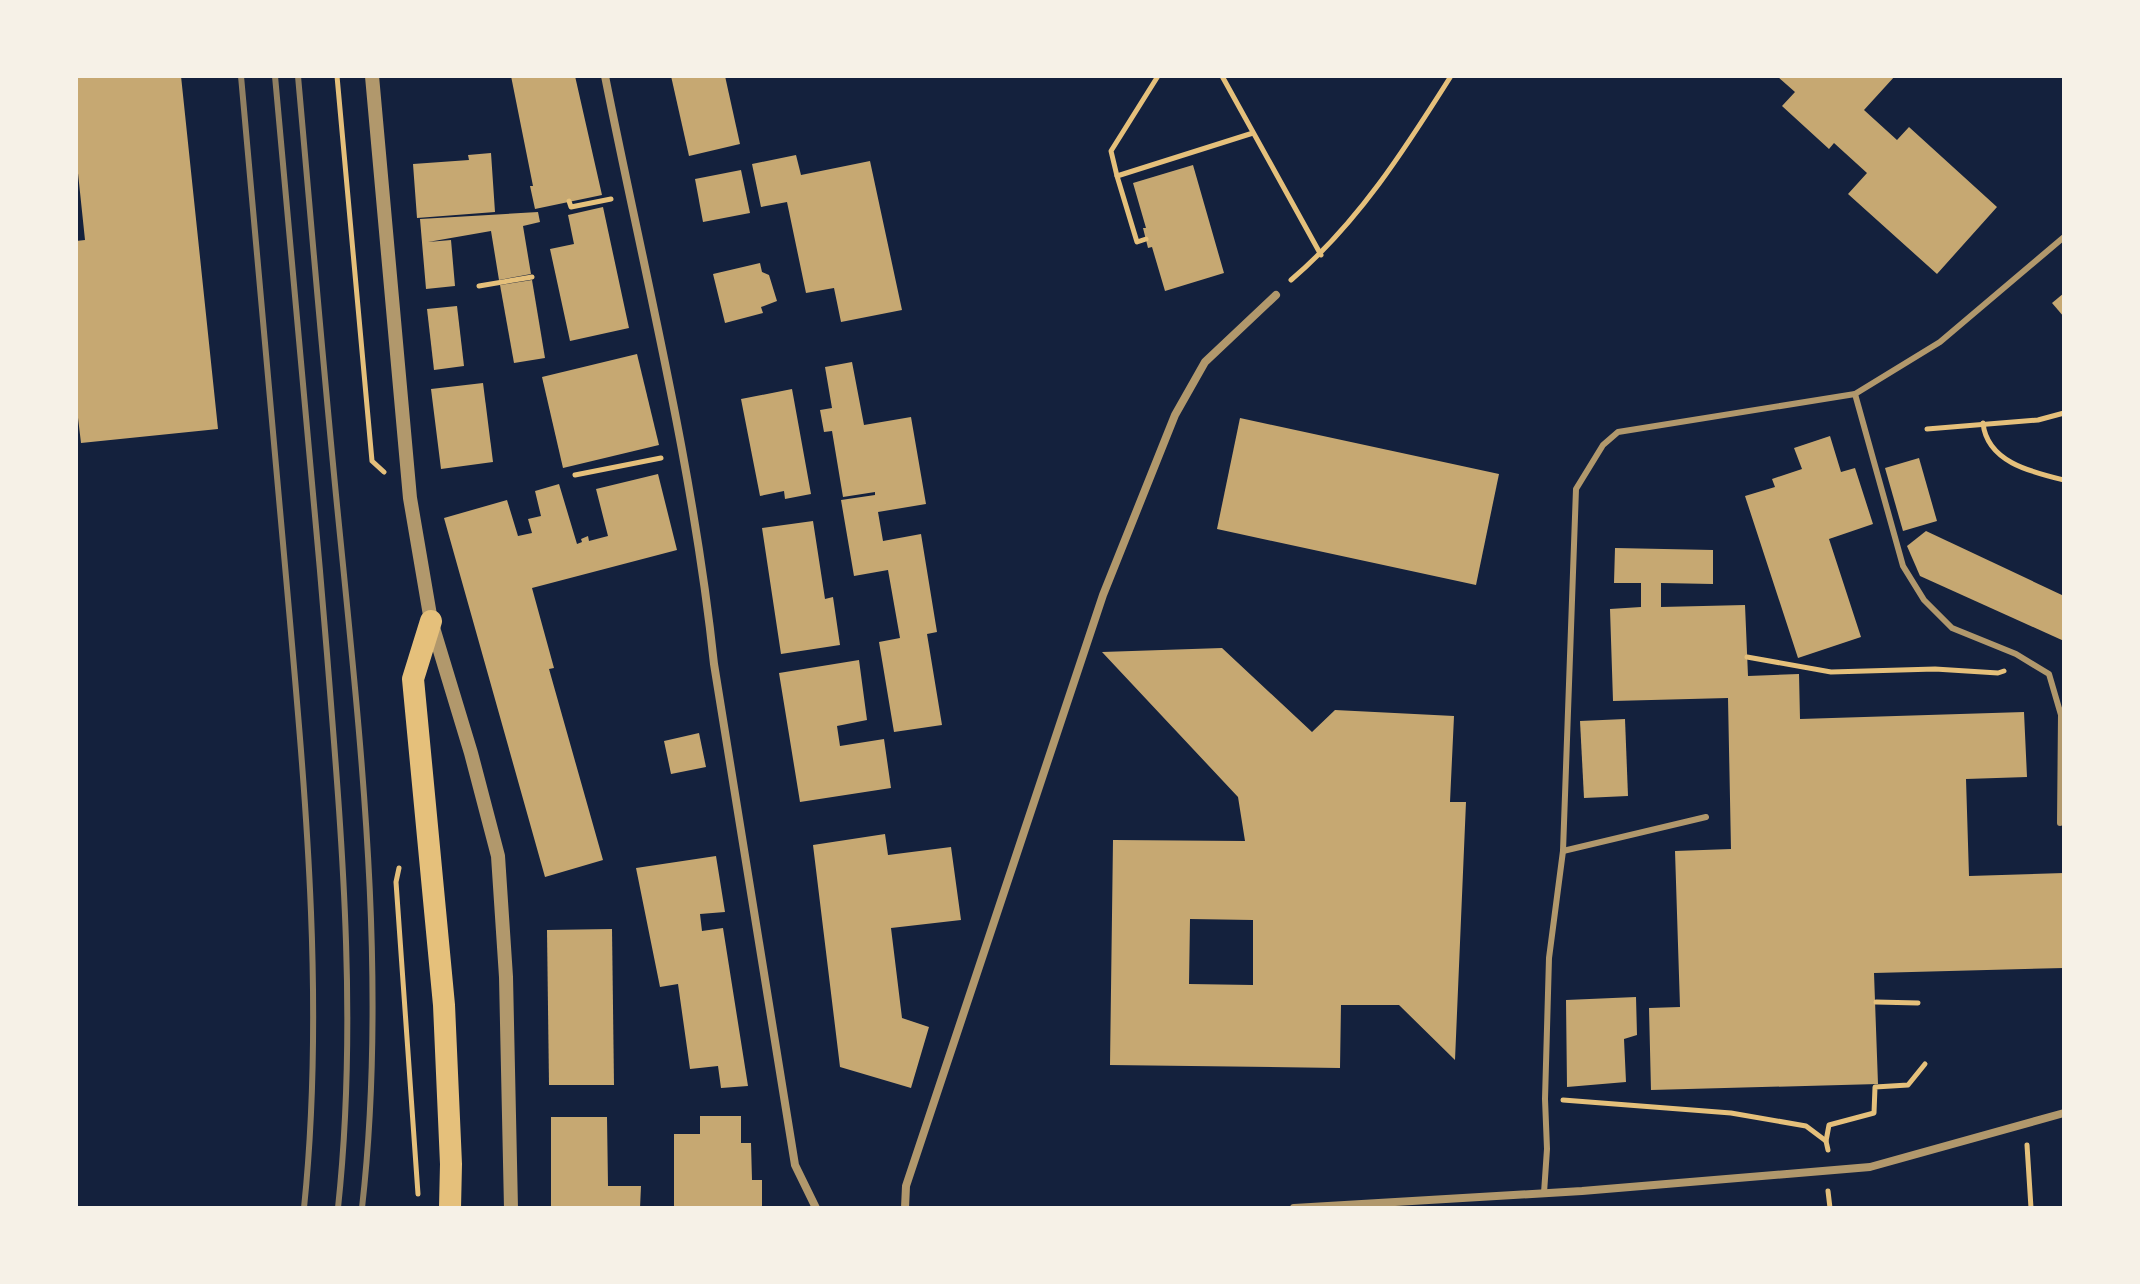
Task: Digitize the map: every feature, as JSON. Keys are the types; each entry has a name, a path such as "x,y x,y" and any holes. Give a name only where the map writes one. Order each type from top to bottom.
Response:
{"highway":[{"path":"431,621 413,679 444,1005 450,1208"}],"street":[{"path":"372,76 410,498 431,621 498,856 506,977 511,1208"},
{"path":"605,76 684,453 708,600 714,664 789,1136 795,1165 816,1208"},
{"path":"905,1208 906,1186 1103,595 1175,415 1205,362 1276,295"},
{"path":"1294,1208 1544,1193 1870,1167 2064,1113"}],"lane":[{"path":"1544,1193 1549,958 1563,851 1576,489 1603,445 1618,432 1855,394 1940,342 2064,237"},
{"path":"1855,394 1903,566 1924,600 1952,628 2016,654 2049,674 2061,715 2060,823"},
{"path":"1563,851 1706,817"}],"path":[{"path":"337,76 372,461 410,498"},
{"path":"1146,239 1137,242 1111,151 1158,76"},
{"path":"1222,76 1321,255"},
{"path":"1276,295 1321,255 1394,166 1451,76"},
{"path":"1117,176 1253,133"},
{"path":"569,201 571,207 604,201"},
{"path":"479,286 532,277"},
{"path":"1927,429 2038,420 2064,413"},
{"path":"1983,423 1985,440 2003,458 2034,473 2064,480"},
{"path":"575,475 657,459"},
{"path":"1747,657 1831,672 1935,669 1998,673 2029,662"},
{"path":"399,868 396,882 420,1208"},
{"path":"1876,1002 1918,1003"},
{"path":"1832,1170 1826,1141 1829,1125 1874,1113 1875,1087 1908,1085 1925,1064"},
{"path":"1545,1099 1731,1113 1806,1126 1826,1141"},
{"path":"2025,1124 2031,1208"}],"building":[{"path":"76,76 181,76 218,429 81,443 76,401 76,241 85,240 76,154"},
{"path":"511,76 575,76 602,195 535,209"},
{"path":"671,76 725,76 740,144 689,156"},
{"path":"1777,76 1895,76 1864,110 1897,140 1909,127 1997,207 1937,274 1848,194 1867,173 1834,143 1829,149 1782,106 1795,92"},
{"path":"491,153 495,212 417,218 413,164 469,160 468,155"},
{"path":"796,155 801,175 870,161 902,310 841,322 834,288 806,293 787,202 761,207 752,164"},
{"path":"1193,165 1224,273 1165,291 1152,247 1148,248 1143,228 1146,228 1133,183"},
{"path":"741,170 750,213 703,222 695,179"},
{"path":"603,207 629,328 570,341 550,249 574,244 568,215"},
{"path":"538,212 540,222 523,226 531,274 499,280 491,231 428,242 451,240 455,286 426,289 420,219"},
{"path":"760,263 762,272 769,275 777,301 761,307 763,313 725,323 713,274"},
{"path":"532,280 545,358 514,363 500,285"},
{"path":"2064,293 2064,317 2052,303"},
{"path":"457,306 464,366 434,370 427,309"},
{"path":"637,354 659,445 563,468 542,377"},
{"path":"852,362 864,425 911,417 926,504 878,512 883,541 921,534 937,632 927,634 942,725 894,732 879,642 900,638 888,570 854,576 841,500 875,495 875,492 843,497 832,431 824,432 820,410 832,408 825,367"},
{"path":"483,383 493,462 441,469 431,389"},
{"path":"792,389 811,494 785,499 784,491 760,496 741,399"},
{"path":"1240,418 1499,474 1476,585 1217,529"},
{"path":"1830,436 1841,472 1855,468 1873,524 1829,539 1861,637 1798,658 1745,496 1775,487 1772,479 1802,469 1794,448"},
{"path":"1919,458 1937,521 1903,531 1885,468"},
{"path":"658,474 677,550 532,588 554,668 549,669 603,860 545,877 444,518 507,500 518,536 532,533 528,519 541,516 535,491 559,484 577,544 588,536 589,541 608,536 596,489"},
{"path":"813,521 825,599 833,597 840,645 781,654 762,528"},
{"path":"1926,531 2064,596 2064,641 1920,576 1907,546"},
{"path":"1615,548 1713,550 1713,584 1661,583 1661,607 1745,605 1748,676 1799,674 1800,719 2024,712 2027,777 1966,779 1969,876 2064,873 2064,968 1874,973 1878,1084 1651,1090 1649,1008 1680,1007 1675,851 1731,849 1728,698 1613,701 1610,609 1641,607 1641,583 1614,583"},
{"path":"1222,648 1312,732 1335,710 1454,716 1450,802 1466,802 1455,1060 1399,1005 1341,1005 1340,1068 1110,1065 1113,840 1245,841 1238,797 1102,652","holes":["1190,919 1253,920 1253,985 1189,984"]},
{"path":"859,660 867,720 837,726 840,746 884,739 891,788 800,802 779,673"},
{"path":"1625,719 1628,796 1584,798 1580,721"},
{"path":"699,733 706,767 671,774 664,741"},
{"path":"885,834 888,855 951,847 961,920 891,928 902,1018 929,1027 911,1088 840,1067 813,845"},
{"path":"716,856 725,912 700,914 702,931 723,928 748,1086 721,1088 718,1066 690,1069 678,984 660,987 636,868"},
{"path":"612,929 614,1085 549,1085 547,930"},
{"path":"1636,997 1637,1035 1624,1039 1626,1082 1567,1087 1566,1000"},
{"path":"700,1116 741,1116 741,1143 751,1143 752,1180 762,1180 762,1208 674,1208 674,1134 700,1134"},
{"path":"551,1117 607,1117 608,1186 641,1186 640,1208 551,1208"}],"railway":[{"path":"241,76 307,827 313,1056 304,1208"},
{"path":"275,76 333,724 346,931 347,1069 338,1208"},
{"path":"298,76 357,710 369,876 372,1043 362,1208"}]}
